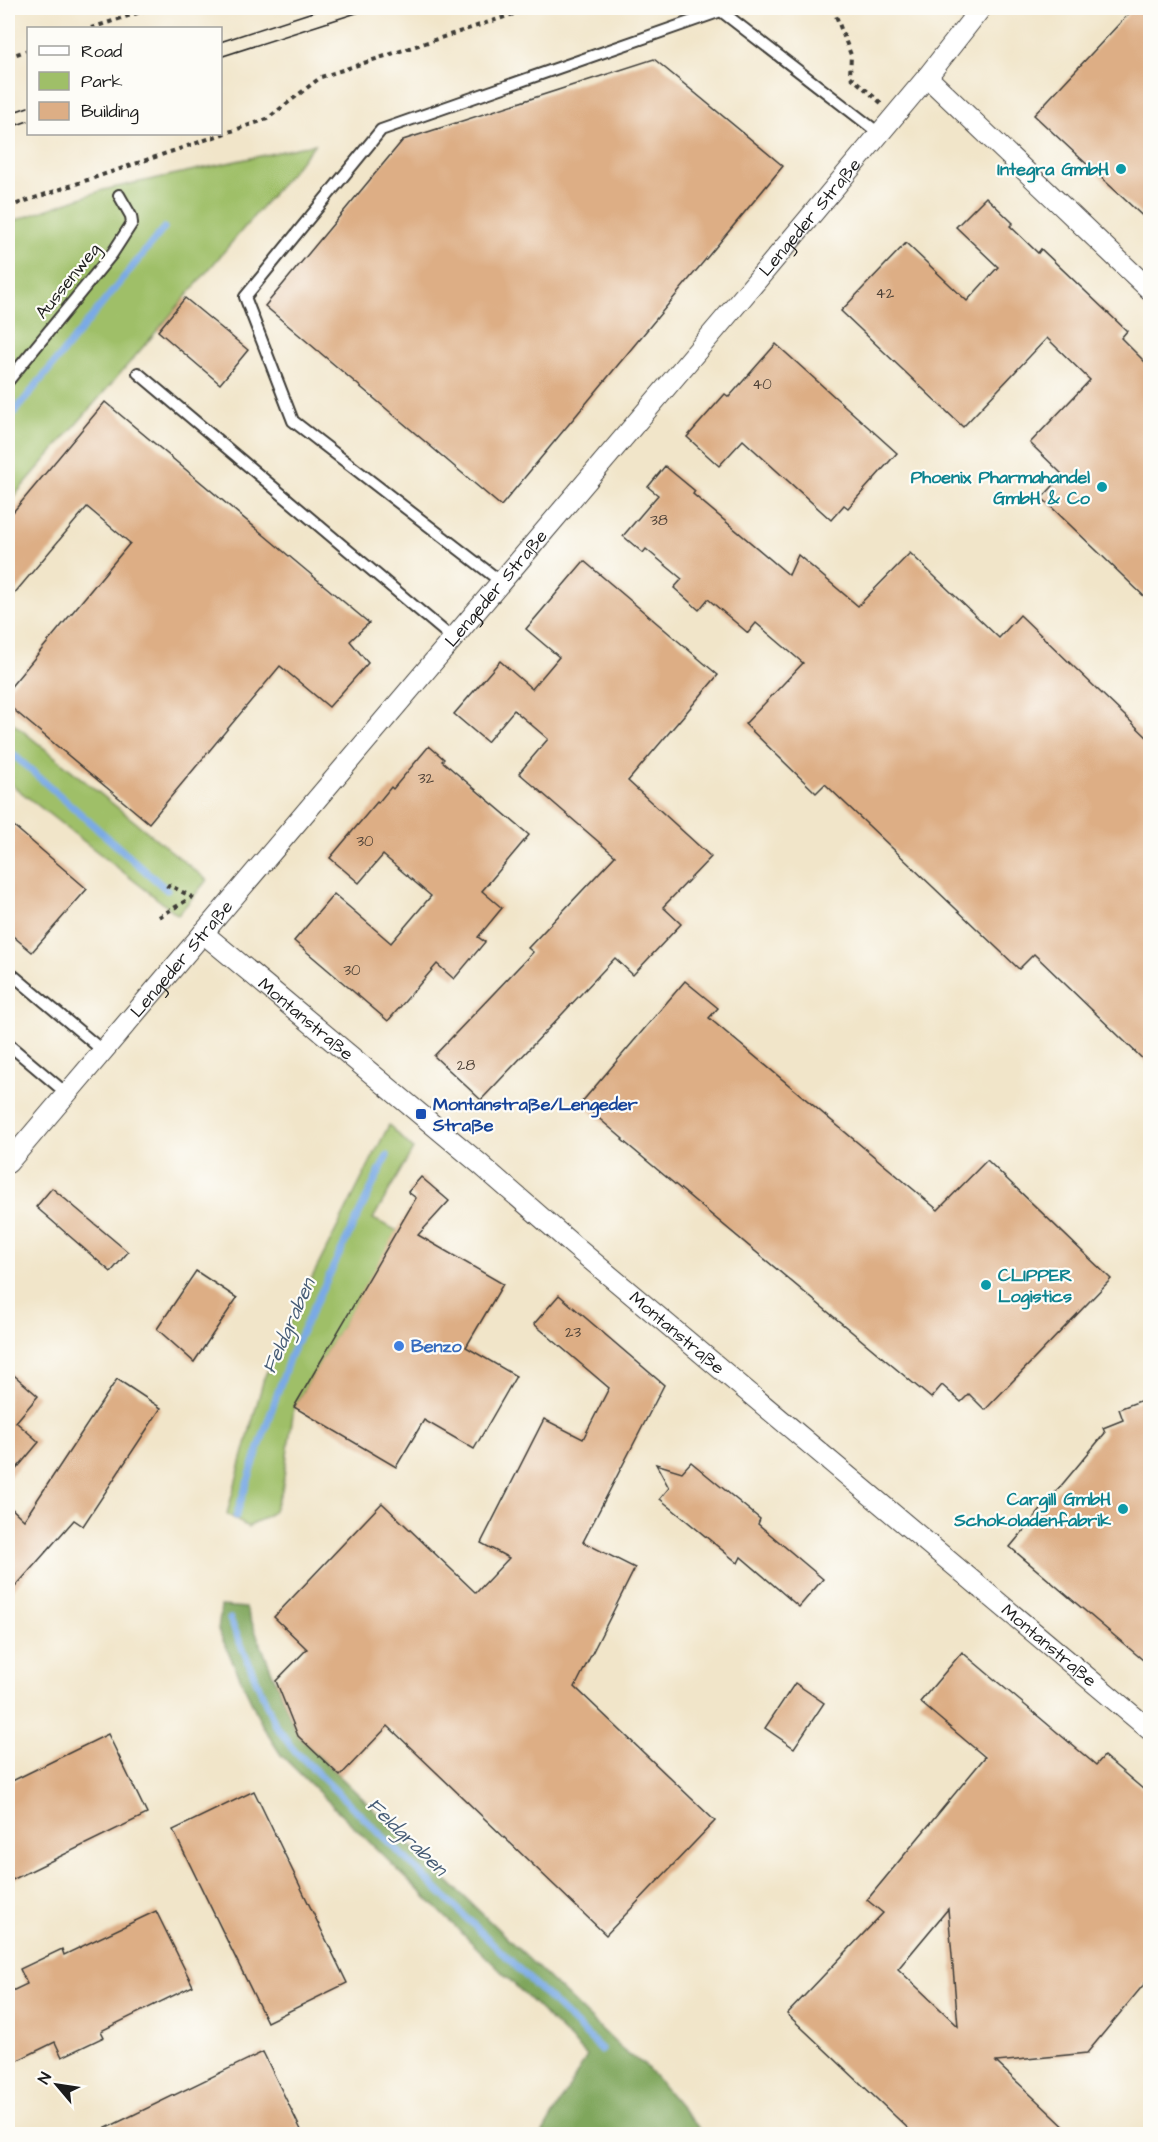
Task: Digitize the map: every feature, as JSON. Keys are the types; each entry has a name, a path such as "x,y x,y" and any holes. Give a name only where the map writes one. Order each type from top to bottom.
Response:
{"street":[{"name":"Lengeder Straße","path":"8,1163 880,134 981,8"},
{"path":"927,77 1150,290"},
{"name":"Montanstraße","path":"203,933 463,1149 573,1245 1150,1730"}],"lane":[{"path":"500,581 293,421 245,297 381,130 721,11 880,134"},
{"name":"Aussenweg","path":"8,381 112,254 132,223 131,216 118,195"},
{"path":"138,373 452,638"},
{"path":"8,971 103,1051"},
{"path":"8,1044 66,1094"}],"path":[{"path":"94,27 153,8"},
{"path":"222,133 267,118 321,77 532,8"},
{"path":"833,8 851,55 850,76 894,116"},
{"path":"8,57 27,50"},
{"path":"8,207 218,135"},
{"path":"167,888 169,885 197,901"},
{"path":"159,917 192,897"}],"green space":[{"path":"315,144 8,503 8,223 103,190"},
{"path":"8,719 207,880 178,915 8,782"},
{"path":"389,1125 413,1149 373,1219 398,1231 294,1407 282,1490 273,1512 248,1527 227,1514 264,1378 290,1321"},
{"path":"221,1606 246,1608 298,1736 628,2055 644,2064 704,2134 542,2134 587,2056 281,1755 263,1727 218,1630"}],"building":[{"name":"Integra GmbH","path":"1134,8 1144,8 1150,14 1150,223 1034,115"},
{"path":"654,59 783,166 501,506 265,306 403,140"},
{"path":"986,197 1013,223 1010,226 1038,253 1041,249 1127,331 1121,338 1150,367 1150,602 1042,498 1063,475 1030,443 1090,380 1047,338 963,427 841,311 906,243 967,301 998,267 956,227"},
{"path":"185,298 248,350 220,384 158,331"},
{"path":"776,344 897,453 848,508 844,505 831,520 743,440 719,466 687,437 725,394 729,397"},
{"path":"105,402 369,623 350,641 368,663 329,707 280,666 149,823 8,705 8,690 130,543 87,507 8,601 8,518"},
{"path":"665,466 695,491 693,494 789,575 798,555 858,606 910,553 999,638 1020,615 1150,740 1150,1066 1034,954 1019,969 825,784 816,793 745,724 803,663 756,623 748,633 708,599 699,610 674,588 682,579 646,549 643,553 623,536 658,495 648,487"},
{"path":"584,561 718,675 628,781 711,857 663,907 681,924 633,975 615,958 481,1100 434,1056 533,952 528,948 615,856 519,773 548,739 514,710 487,742 454,714 500,661 532,689 559,657 526,629"},
{"path":"429,746 444,759 442,761 529,835 482,891 502,908 478,937 485,942 454,979 437,964 388,1021 294,941 334,894 391,943 431,896 383,855 359,883 330,858 377,802 391,787 393,789"},
{"path":"8,821 87,889 32,952 8,932"},
{"path":"685,981 718,1008 709,1018 938,1210 987,1160 1111,1279 985,1410 969,1394 961,1402 942,1385 931,1398 622,1140 581,1103"},
{"name":"Benzo","path":"421,1177 449,1201 418,1235 503,1284 466,1347 516,1376 474,1449 424,1420 396,1467 294,1407 416,1198 408,1192"},
{"path":"52,1188 128,1252 111,1272 36,1207"},
{"path":"196,1271 237,1298 194,1362 157,1329"},
{"path":"559,1295 664,1385 583,1542 635,1568 575,1687 715,1821 606,1935 388,1726 340,1776 298,1736 276,1681 307,1649 274,1617 382,1503 476,1593 509,1558 481,1543 544,1419 583,1439 609,1388 534,1324"},
{"path":"8,1370 38,1396 16,1422 39,1442 8,1479"},
{"path":"117,1379 161,1408 83,1526 74,1520 8,1595 8,1505 24,1520"},
{"path":"1150,1397 1150,1666 1010,1547 1105,1433 1103,1428 1123,1420 1119,1409"},
{"path":"691,1462 760,1519 758,1524 823,1579 799,1607 741,1557 738,1563 660,1499 669,1488 656,1464 682,1472"},
{"path":"962,1652 1096,1765 1104,1756 1150,1795 1150,1977 1087,2053 996,2062 1072,2134 914,2134 787,2014 883,1913 867,1900 985,1757 920,1702","holes":["948,1909 958,2026 898,1969"]},
{"path":"795,1683 824,1703 794,1748 765,1728"},
{"path":"108,1734 147,1814 8,1882 8,1783"},
{"path":"254,1791 347,1983 267,2022 173,1830"},
{"path":"156,1911 193,1986 101,2031 104,2037 62,2057 55,2042 8,2065 8,1993 27,1984 20,1969 62,1949 64,1955"},
{"path":"263,2052 303,2134 94,2134"}],"waterway":[{"path":"8,420 164,228"},
{"path":"8,750 167,890"},
{"name":"Feldgraben","path":"236,1516 290,1356 387,1156"},
{"name":"Feldgraben","path":"230,1619 275,1724 292,1748 602,2050"}],"tram line":[{"path":"222,41 325,8"},
{"path":"222,56 372,8"},
{"path":"8,114 27,107"},
{"path":"8,128 27,121"}],"place":[{"name":"Integra GmbH","path":"1121,169"},
{"name":"Phoenix Pharmahandel GmbH & Co","path":"1102,487"},
{"name":"Montanstraße/Lengeder Straße","path":"421,1114"},
{"name":"CLIPPER Logistics","path":"986,1285"},
{"name":"Benzo","path":"399,1346"},
{"name":"Cargill GmbH Schokoladenfabrik","path":"1123,1509"}]}
